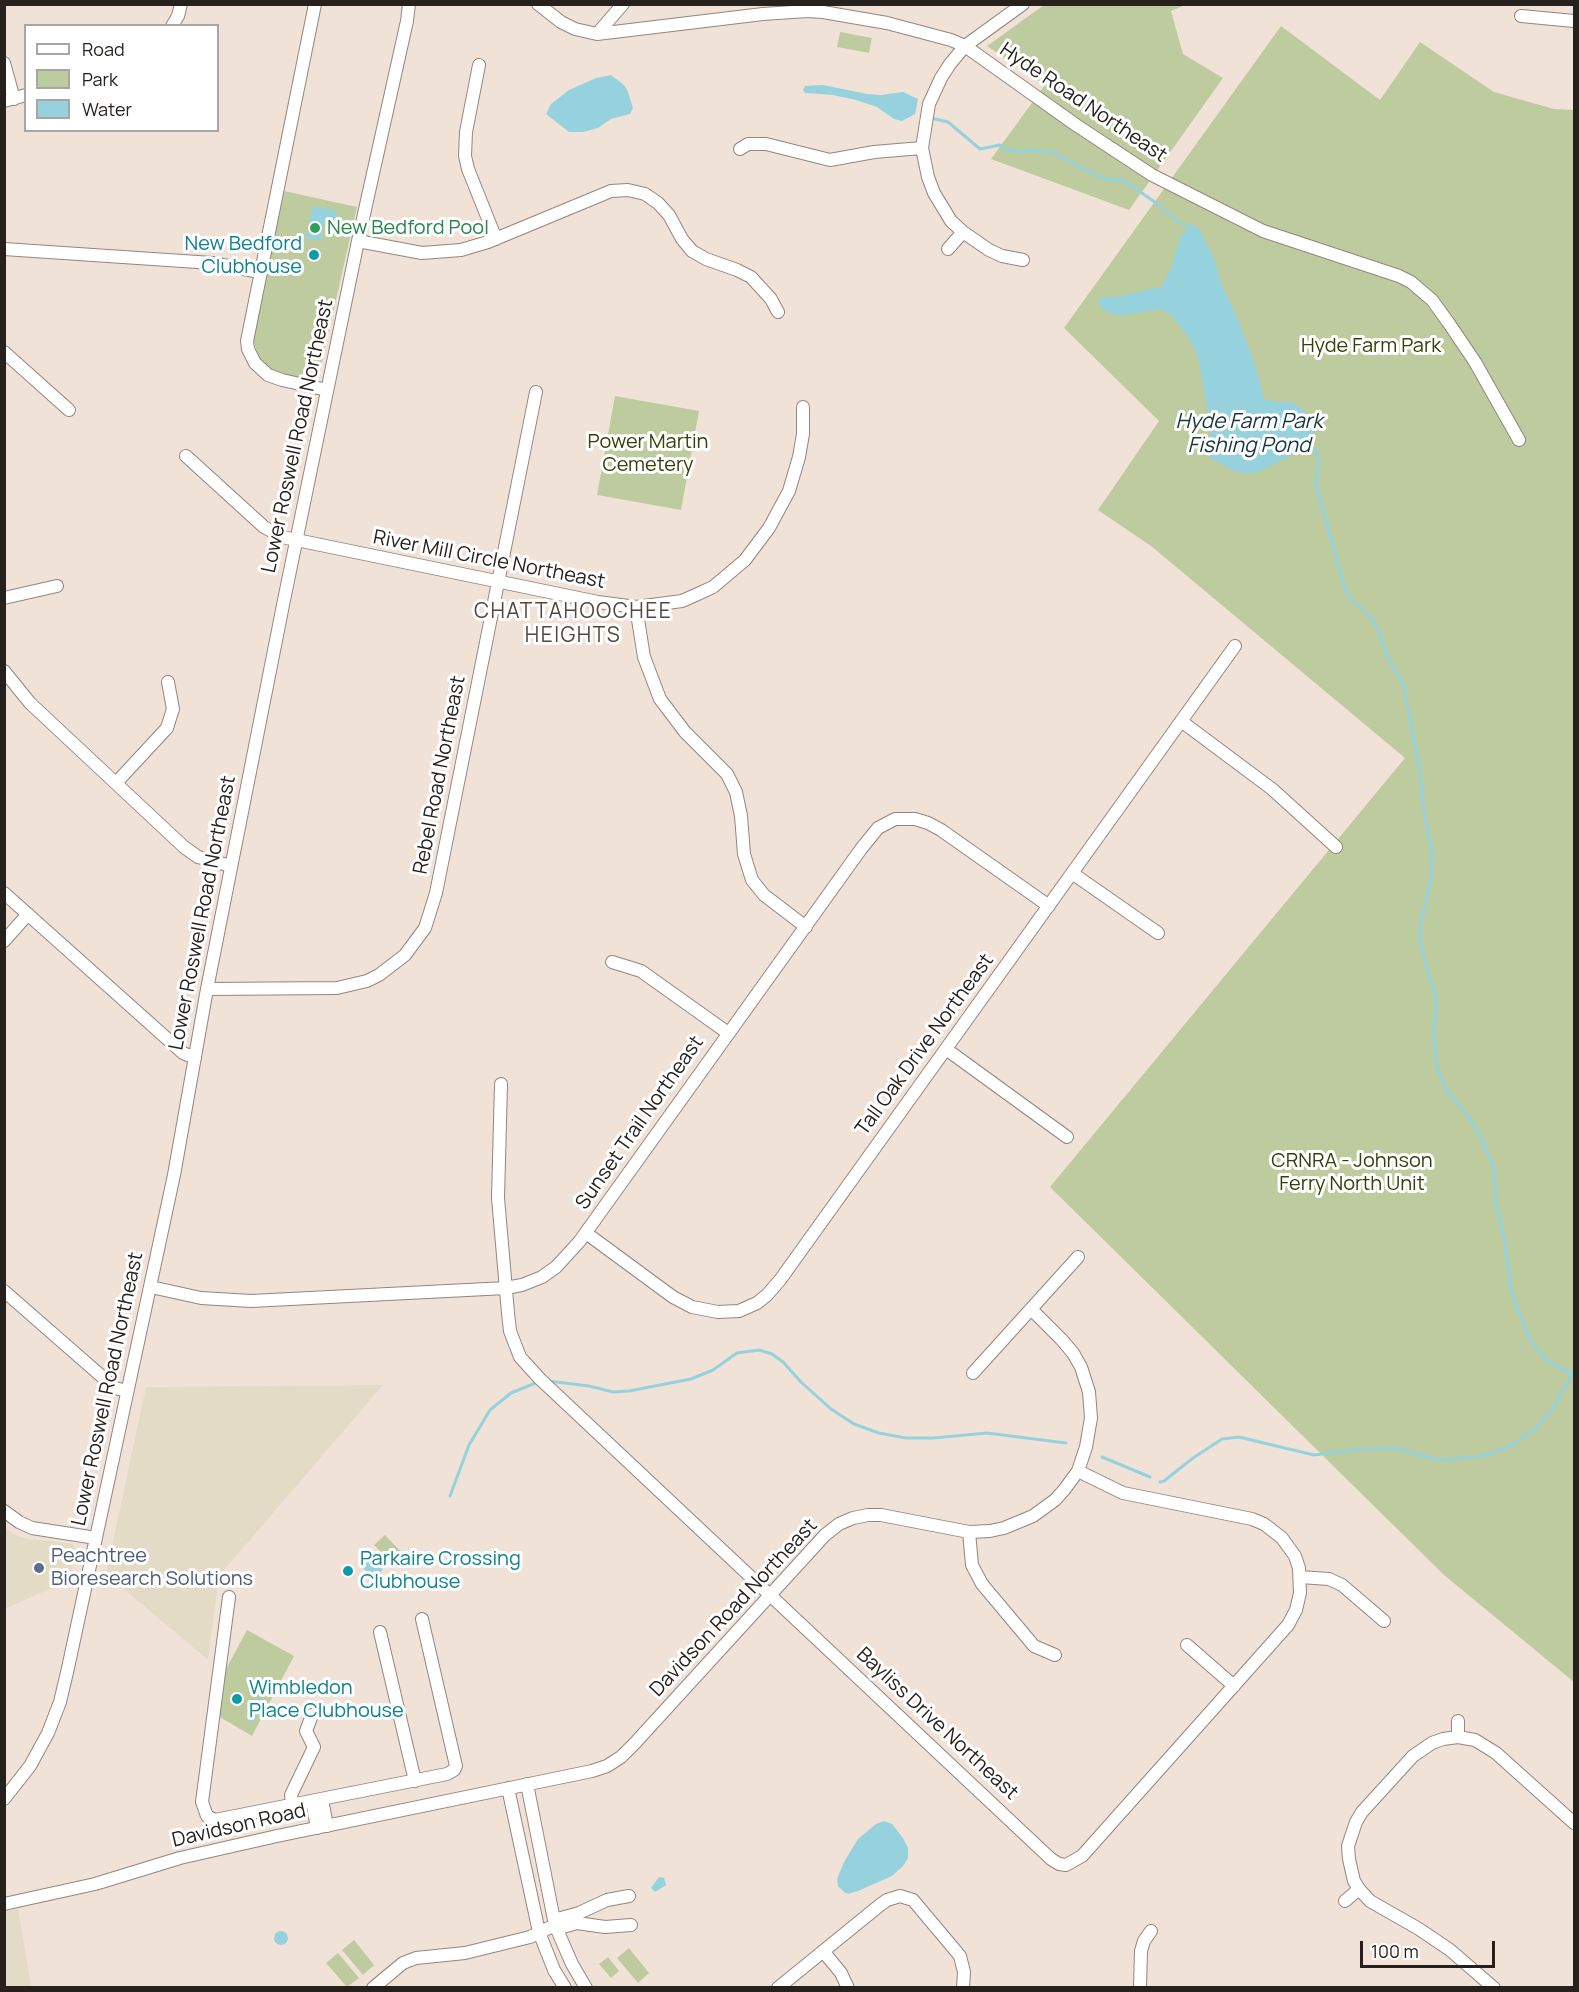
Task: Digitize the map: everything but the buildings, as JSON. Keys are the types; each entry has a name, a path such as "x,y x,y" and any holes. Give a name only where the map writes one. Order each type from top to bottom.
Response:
{"street":[{"path":"173,24 181,4"},
{"path":"315,4 247,341 255,363 274,378 327,390"},
{"name":"Lower Roswell Road Northeast","path":"4,1799 36,1755 57,1712 64,1686 151,1287 231,866 327,390 409,4"},
{"name":"Lower Roswell Road Northeast","path":"407,21 414,4"},
{"name":"Hyde Road Northeast","path":"538,4 561,22 575,29 597,34 807,11 904,27 965,46 1076,125 1152,175 1269,233 1399,276 1417,286 1432,300 1448,321 1475,362 1519,440"},
{"path":"597,34 623,4"},
{"path":"1023,4 965,46 946,71 933,92 926,114 922,148 934,193 951,221 963,232 996,253 1023,260"},
{"path":"1521,16 1575,21"},
{"path":"4,63 15,98"},
{"path":"479,65 464,148 468,169 496,239"},
{"path":"740,149 748,144 766,144 830,160 874,152 922,148"},
{"path":"358,241 401,250 430,253 461,250 496,239 611,191 628,190 651,198 664,209 692,251 751,277 771,299 778,312"},
{"path":"948,249 963,232"},
{"path":"4,249 212,263 260,272"},
{"path":"4,352 69,410"},
{"name":"Rebel Road Northeast","path":"207,989 319,989 351,985 379,975 405,955 417,941 431,912 436,893 536,392"},
{"name":"River Mill Circle Northeast","path":"186,456 264,527 276,535 598,602 636,607 682,600 700,593 713,587 745,560 769,528 789,491 803,434 803,407"},
{"path":"4,598 57,586"},
{"path":"636,607 644,657 660,699 685,732 726,774 736,792 741,816 744,854 752,880 764,895 806,927"},
{"name":"Tall Oak Drive Northeast","path":"586,1233 683,1303 699,1309 718,1312 740,1311 766,1295 780,1280 1235,646"},
{"path":"4,671 30,704 191,853 206,860 231,866"},
{"path":"116,783 167,728 173,709 168,682"},
{"path":"1181,721 1272,789 1336,847"},
{"name":"Sunset Trail Northeast","path":"151,1287 201,1299 232,1302 506,1288 522,1285 542,1277 571,1253 872,835 888,821 915,819 941,830 1049,906"},
{"path":"1072,873 1158,933"},
{"path":"4,893 183,1053 195,1058"},
{"path":"4,941 28,914"},
{"path":"612,962 641,970 728,1033"},
{"path":"946,1049 1067,1137"},
{"name":"Bayliss Drive Northeast","path":"501,1084 498,1198 510,1331 520,1356 529,1368 770,1595 1066,1870 1082,1856 1288,1625 1298,1602 1300,1577 1299,1568 1289,1546 1264,1524 1252,1519 1123,1493 1078,1471"},
{"path":"973,1373 1078,1257"},
{"path":"4,1291 115,1388 128,1391"},
{"name":"Davidson Road Northeast","path":"483,1793 592,1771 608,1766 621,1757 825,1535 839,1524 853,1518 881,1515 969,1532 1004,1528 1033,1516 1055,1500 1078,1471 1088,1440 1091,1419 1089,1392 1081,1367 1062,1340 1031,1309"},
{"path":"4,1511 32,1528 96,1538"},
{"path":"969,1532 972,1566 982,1584 1034,1646 1055,1655"},
{"path":"1300,1577 1329,1579 1342,1585 1384,1621"},
{"path":"229,1598 202,1802 207,1816 215,1820 415,1781 447,1774 454,1770 456,1766 422,1620"},
{"path":"380,1632 415,1781"},
{"path":"1187,1645 1234,1686"},
{"path":"292,1805 291,1795 314,1747 306,1731 312,1715"},
{"path":"1458,1721 1458,1737"},
{"path":"1494,1988 1450,1950 1370,1901 1359,1889 1352,1872 1348,1846 1356,1822 1362,1812 1422,1748 1443,1739 1458,1737 1475,1740 1496,1753 1575,1823"},
{"path":"527,1784 555,1925 572,1964 586,1988"},
{"path":"508,1788 539,1932 554,1970 565,1988"},
{"name":"Davidson Road","path":"4,1904 95,1884 180,1858 483,1793"},
{"path":"317,1800 322,1827"},
{"path":"1345,1901 1359,1889"},
{"path":"373,1988 403,1963 416,1958 465,1953 530,1937 555,1925 561,1918 579,1913 607,1900 629,1896"},
{"path":"778,1988 887,1900 900,1896 907,1897 918,1905 960,1956 964,1972 963,1988"},
{"path":"555,1925 563,1928 577,1923 605,1927 631,1925"},
{"path":"1140,1988 1142,1951 1144,1941 1151,1931"},
{"path":"823,1951 841,1973 848,1988"}],"shaded area":[{"path":"383,1385 219,1576 208,1660 106,1574 146,1387"},
{"name":"Peachtree Bioresearch Solutions","path":"5,1527 13,1534 28,1539 71,1543 77,1550 69,1580 5,1609"},
{"path":"18,1909 33,1987 5,1987 5,1911"}],"green space":[{"path":"1044,5 1185,5 1171,11 1183,54 1223,78 1129,210 991,159 1045,85 987,46"},
{"name":"CRNRA - Johnson Ferry North Unit","path":"1281,26 1380,100 1420,42 1494,92 1554,109 1574,110 1574,1682 1444,1575 1050,1187 1405,758 1151,546 1098,510 1159,421 1064,328"},
{"path":"840,32 872,38 869,53 837,47"},
{"path":"284,191 357,207 318,379 315,381 272,372 260,359 254,343"},
{"name":"Power Martin Cemetery","path":"615,396 699,411 681,510 597,495"},
{"path":"385,1535 407,1558 397,1568 374,1545"},
{"path":"247,1630 294,1656 252,1736 218,1716 225,1671"},
{"path":"354,1940 374,1965 363,1975 342,1950"},
{"path":"629,1948 649,1973 638,1983 617,1958"},
{"path":"338,1953 359,1978 347,1987 326,1963"},
{"path":"608,1957 619,1971 611,1978 599,1964"}],"water":[{"path":"611,75 624,85 628,92 633,108 630,114 611,119 598,128 583,132 569,132 546,114 551,104 569,90 596,78"},
{"path":"823,85 867,94 903,92 918,99 915,114 902,121 894,119 877,107 856,100 833,95 805,93 803,90 805,86"},
{"name":"New Bedford Pool","path":"312,206 337,211 335,220 324,222 322,241 304,237 307,234"},
{"name":"Hyde Farm Park Fishing Pond","path":"1191,226 1198,227 1214,258 1221,283 1256,367 1264,399 1291,402 1312,416 1314,432 1310,446 1258,472 1234,471 1211,458 1209,449 1211,430 1199,362 1193,345 1178,323 1168,313 1159,309 1114,315 1102,309 1098,301 1101,297 1115,297 1161,287 1171,269 1180,237"},
{"path":"364,1561 374,1561 383,1570 378,1574 370,1575 360,1565"},
{"path":"259,1697 265,1700 253,1722 249,1723 247,1713 251,1711"},
{"path":"884,1821 892,1824 903,1838 908,1848 908,1858 892,1876 858,1891 848,1894 844,1892 838,1886 837,1879 844,1862 858,1839 876,1824"},
{"path":"659,1877 664,1878 666,1885 655,1892 651,1888"},
{"path":"278,1931 284,1931 288,1938 284,1945 278,1945 274,1941 274,1935"}],"waterway":[{"path":"931,118 948,122 980,149 1000,145 1008,151 1016,150 1022,153 1028,150 1055,153 1103,179 1126,182 1159,205 1179,223 1191,226"},
{"path":"1310,446 1316,451 1319,460 1316,485 1345,589 1352,600 1372,619 1379,631 1387,656 1405,692 1432,852 1431,879 1419,932 1436,997 1434,1038 1436,1065 1446,1090 1472,1121 1490,1157 1494,1170 1497,1210 1504,1236 1511,1290 1530,1341 1548,1361 1574,1374"},
{"path":"548,1381 589,1386 613,1392 629,1391 691,1379 713,1370 737,1353 759,1350 772,1354 783,1362 831,1409 854,1424 879,1433 906,1438 987,1433 1066,1443"},
{"path":"1160,1482 1222,1439 1239,1437 1314,1455 1395,1448 1434,1459 1447,1460 1487,1455 1512,1445 1535,1429 1553,1409 1572,1373"},
{"path":"450,1496 469,1445 490,1410 511,1393 538,1382"},
{"path":"1102,1457 1150,1477"}],"place":[{"name":"New Bedford Pool","path":"315,228"},
{"name":"New Bedford Clubhouse","path":"314,255"},
{"name":"Peachtree Bioresearch Solutions","path":"39,1568"},
{"name":"Parkaire Crossing Clubhouse","path":"348,1571"},
{"name":"Wimbledon Place Clubhouse","path":"237,1699"}],"district":[{"name":"CHATTAHOOCHEE HEIGHTS","path":"573,624"}],"park label":[{"name":"Hyde Farm Park","path":"1371,346"}]}
